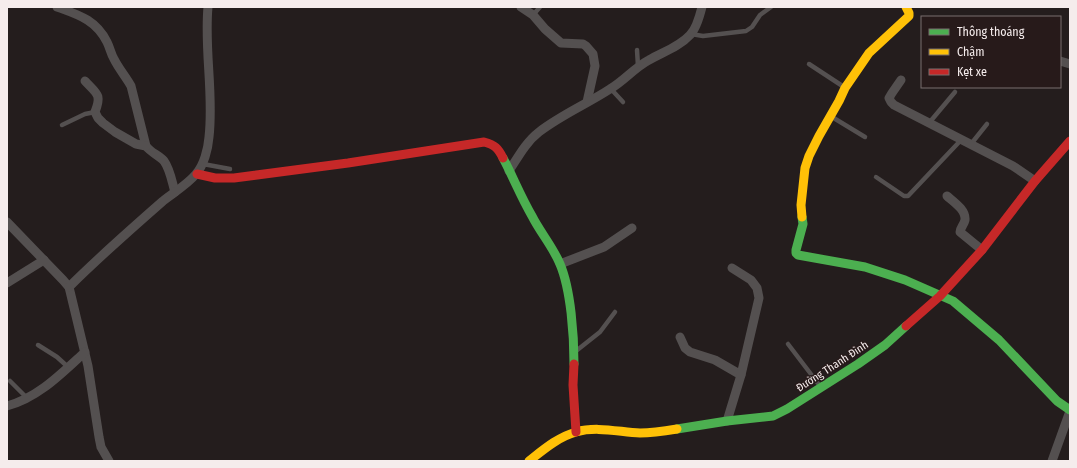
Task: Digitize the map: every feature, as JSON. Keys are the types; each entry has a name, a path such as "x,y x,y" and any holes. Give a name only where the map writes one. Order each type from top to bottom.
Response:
{"street":[{"path":"57,7 92,22 105,38 115,61 131,86 146,146 164,161 175,192"},
{"path":"69,287 90,266 197,174 202,164 207,152 210,124 210,88 207,37 208,7"},
{"path":"521,7 533,16 561,43 583,44 593,54 596,66 587,102"},
{"path":"509,170 529,142 539,132 563,116 611,89 638,66 678,45 691,34 700,16 702,7"},
{"path":"906,7 909,16 869,53 845,88 839,102 808,156 805,168 801,205 803,224 796,250 797,254 865,267 905,280 953,301 999,340 1057,401 1070,410 1052,461"},
{"path":"901,80 889,98 894,105 1013,166 1035,181"},
{"path":"85,81 98,94 99,99 95,112 98,118 116,132 136,144 146,146"},
{"name":"Đường Thanh Đình","path":"528,461 545,448 576,432 597,429 641,433 667,431 727,421 772,416 787,409 885,345 940,296 982,250 1035,181 1070,140"},
{"path":"197,174 215,178 234,178 348,163 484,142 492,144 498,150 532,217 560,264 570,305 574,352 573,385 576,432"},
{"path":"947,196 962,210 964,214 965,219 960,232 982,250"},
{"path":"7,222 69,287 85,352 101,447 109,461"},
{"path":"560,264 604,246 632,228"},
{"path":"7,283 44,260"},
{"path":"727,421 741,374 759,298 757,288 751,280 732,268"},
{"path":"680,337 690,352 715,360 741,374"},
{"path":"7,406 28,398 52,382 85,352"}],"lane":[{"path":"533,16 540,7"},
{"path":"691,34 703,36 746,31 752,27 760,15 770,7"},
{"path":"637,50 638,66"},
{"path":"809,64 845,88"},
{"path":"611,89 623,102"},
{"path":"929,123 955,92"},
{"path":"62,125 85,114 95,112"},
{"path":"831,116 865,137"},
{"path":"876,177 904,196 908,196 987,124"},
{"path":"202,164 230,169"},
{"path":"574,352 600,332 615,312"},
{"path":"788,344 822,387"},
{"path":"38,345 57,357 68,367"},
{"path":"10,381 28,398"}],"traffic: fast":[{"path":"503,158 535,222 557,258 564,275 571,313 574,364"},
{"path":"802,217 803,224 796,250 798,255 865,267 905,280 953,301 999,340 1057,401 1070,410"},
{"path":"677,429 727,421 773,416 787,409 858,364 885,345 906,326"}],"traffic: slow":[{"path":"802,217 801,205 805,168 809,156 845,88 869,53 909,16 906,7"},
{"path":"529,461 557,440 569,434 584,430 600,429 640,433 677,429"}],"traffic: jam":[{"path":"906,326 940,296 982,250 1035,181 1070,141"},
{"path":"197,174 215,178 234,178 348,163 484,142 496,147 503,158"},
{"path":"574,364 573,385 576,432"}]}
